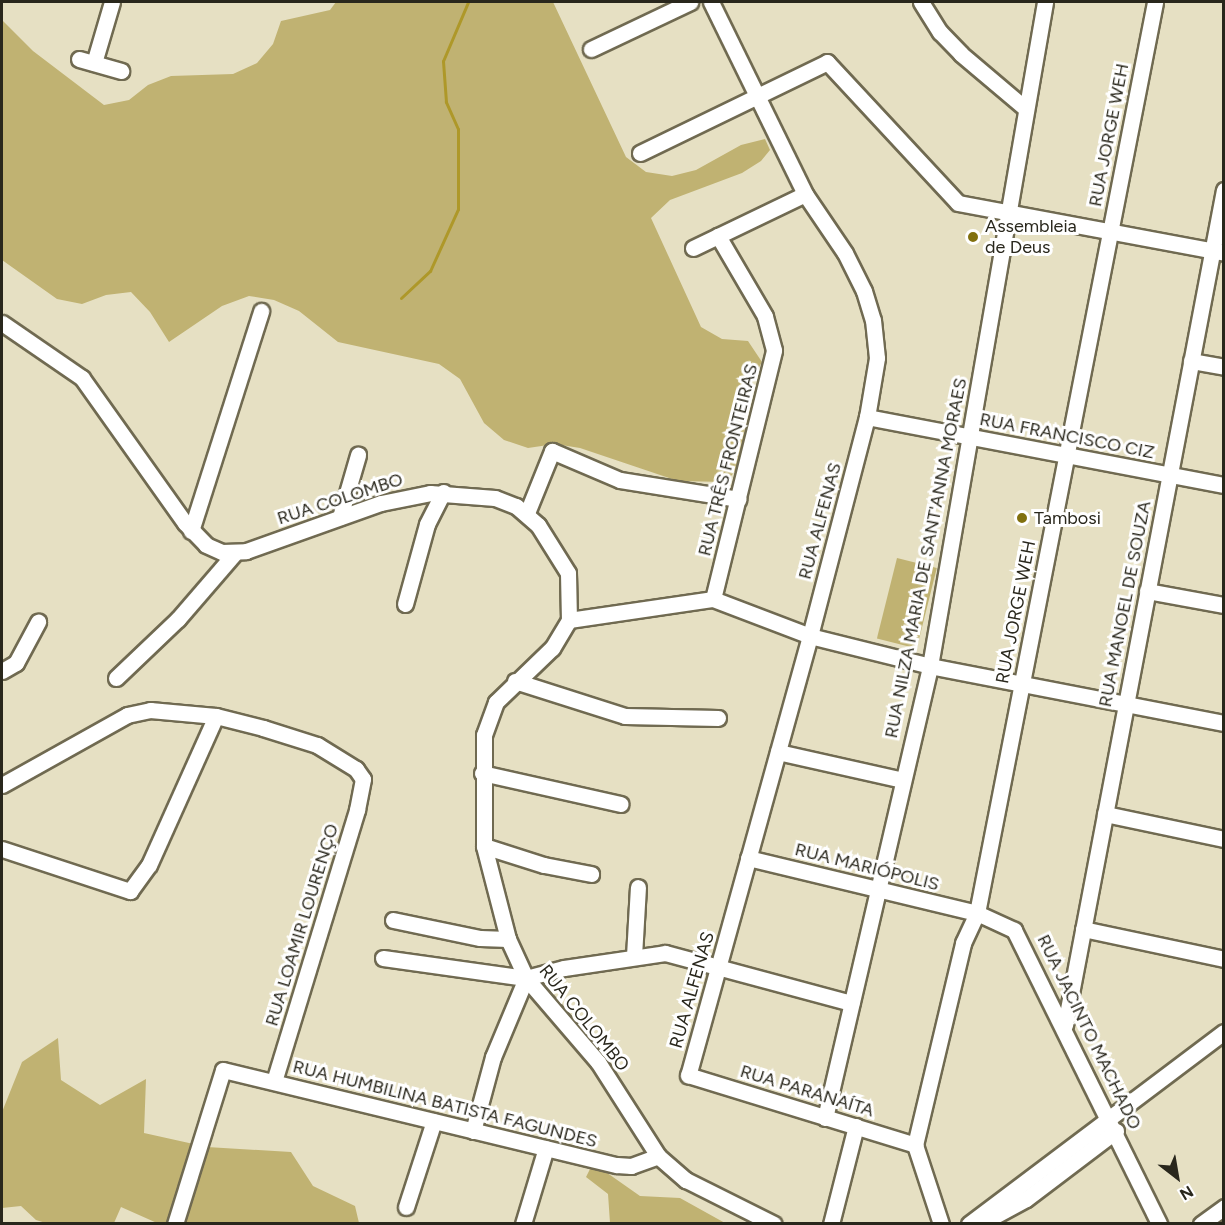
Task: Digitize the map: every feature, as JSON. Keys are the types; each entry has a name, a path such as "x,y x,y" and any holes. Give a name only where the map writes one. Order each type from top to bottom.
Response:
{"street":[{"path":"94,63 112,2"},
{"path":"591,49 690,2"},
{"name":"RUA ALFENAS","path":"688,1075 810,636 867,417 877,358 872,313 845,253 805,194 711,2"},
{"path":"921,2 940,32 961,54 1026,110"},
{"name":"RUA NILZA MARIA DE SANT'ANNA MORAES","path":"825,1118 930,666 1045,2"},
{"name":"RUA JORGE WEH","path":"915,1144 963,944 977,913 1155,2"},
{"path":"79,59 121,71"},
{"path":"640,153 826,62 958,203 1218,252"},
{"name":"RUA MANOEL DE SOUZA","path":"1065,1025 1191,361 1218,252 1224,190"},
{"path":"693,248 805,194"},
{"name":"RUA TRÊS FRONTEIRAS","path":"713,599 774,350 765,316 718,236"},
{"path":"192,531 261,311"},
{"path":"2,323 82,378 192,531 213,549 235,553"},
{"path":"1191,361 1224,367"},
{"name":"RUA FRANCISCO CIZ","path":"867,417 1224,485"},
{"path":"527,513 552,451 620,480 738,499"},
{"path":"340,517 358,455"},
{"path":"405,604 427,524 443,492"},
{"name":"RUA COLOMBO","path":"235,553 398,498 443,492 495,498 527,513 555,548 568,573 569,620 552,648 515,681 489,714 482,773 484,846 508,939 526,978 598,1062 658,1156 686,1180 774,1224"},
{"path":"116,678 178,619 235,553"},
{"path":"1147,591 1224,605"},
{"path":"569,620 713,599 810,636 930,666 1224,723"},
{"path":"2,671 16,663 38,622"},
{"path":"515,681 625,716 718,718"},
{"path":"2,785 140,711 216,716 149,865 130,891 2,849"},
{"name":"RUA LOAMIR LOURENÇO","path":"216,716 317,746 349,761 363,779 357,810 274,1082"},
{"path":"778,752 903,780"},
{"path":"482,773 621,804"},
{"path":"1105,814 1224,839"},
{"path":"484,846 544,865 591,874"},
{"name":"RUA MARIÓPOLIS","path":"748,858 977,913"},
{"path":"634,956 638,886"},
{"name":"RUA JACINTO MACHADO","path":"977,913 1005,923 1022,939 1159,1224"},
{"path":"393,920 480,938 508,939"},
{"path":"1083,929 1224,959"},
{"path":"383,958 526,978 634,956 665,953 851,1003"},
{"path":"473,1131 493,1057 526,978"},
{"path":"969,1224 1109,1116 1224,1032"},
{"name":"RUA HUMBILINA BATISTA FAGUNDES","path":"175,1224 223,1070 617,1165 630,1166 658,1156"},
{"name":"RUA PARANAÍTA","path":"688,1075 915,1144"},
{"path":"406,1206 434,1121"},
{"path":"831,1224 856,1126"},
{"path":"980,1224 1026,1199 1116,1131"},
{"path":"915,1144 941,1224"},
{"path":"523,1224 546,1148"},
{"path":"1201,1224 1224,1207"}],"shaded area":[{"path":"336,2 553,2 626,157 646,172 672,176 696,170 741,145 765,139 770,150 761,161 742,173 670,200 651,218 701,327 722,339 748,341 762,362 747,389 744,445 736,470 726,482 678,481 580,448 555,444 528,448 504,440 484,423 460,379 439,364 338,342 299,311 274,300 249,296 222,306 169,342 150,312 131,292 106,295 82,304 57,299 2,260 2,20 33,51 104,105 129,100 148,85 171,76 233,74 257,63 273,44 281,21 330,10"},
{"path":"897,558 937,568 917,648 877,639"},
{"path":"58,1038 61,1080 100,1105 146,1079 144,1133 207,1147 291,1152 313,1186 355,1206 359,1223 157,1223 121,1207 114,1223 49,1224 36,1220 21,1206 2,1208 2,1112 22,1062"},
{"path":"593,1163 640,1196 680,1198 725,1223 610,1223 608,1194 586,1177"}],"waterway":[{"path":"401,298 430,271 458,209 458,129 446,102 443,61 468,2"}],"place":[{"name":"Assembleia de Deus","path":"973,237"},
{"name":"Tambosi","path":"1022,518"}]}
